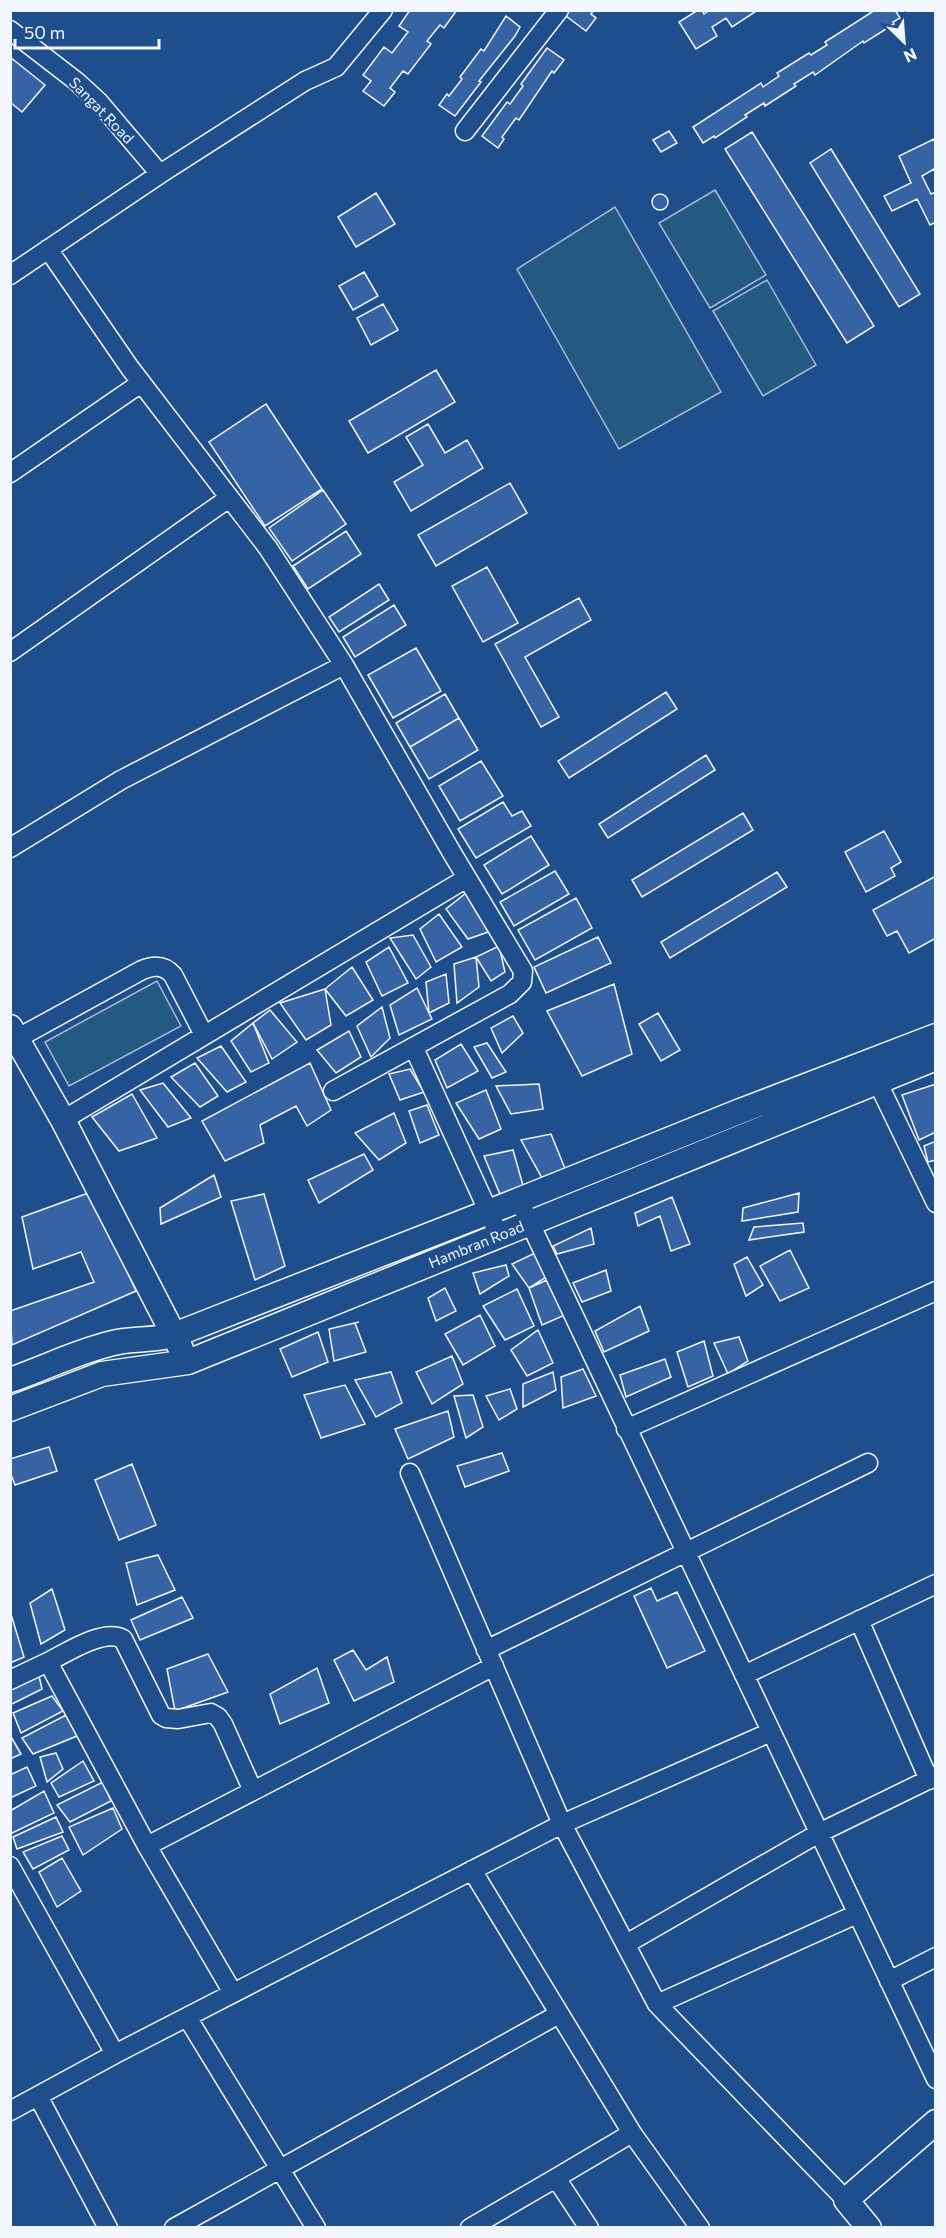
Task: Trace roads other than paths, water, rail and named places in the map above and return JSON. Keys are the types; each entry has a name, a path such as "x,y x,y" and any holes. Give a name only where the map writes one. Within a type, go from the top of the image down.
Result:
{"main road":[{"path":"14,1033 63,1120 188,1362"},
{"name":"Hambran Road","path":"12,1376 102,1346 123,1341 149,1341 174,1335 936,1036"},
{"name":"Hambran Road","path":"10,1408 102,1374 188,1362 936,1058"},
{"path":"869,2228 846,2200 936,2122"}],"street":[{"path":"10,275 159,174 305,81 336,67 383,10"},
{"path":"465,131 559,10"},
{"name":"Sangat Road","path":"12,34 76,81 99,102 159,174"},
{"path":"48,249 141,383 268,548 344,665 523,971 523,979 510,994 333,1091"},
{"path":"10,473 141,383"},
{"path":"10,652 229,498"},
{"path":"10,848 121,780 344,665"},
{"path":"63,1120 468,878"},
{"path":"14,1033 142,970 155,966 167,969 173,975 204,1035"},
{"path":"414,1048 499,1235"},
{"path":"877,1081 936,1203"},
{"path":"519,1200 626,1430 686,1551 936,2079"},
{"path":"626,1430 936,1291"},
{"path":"147,1846 253,1791 686,1551 868,1463"},
{"path":"410,1473 562,1824 657,2004 846,2200"},
{"path":"744,1675 936,1584"},
{"path":"626,1944 819,1833 932,1778 860,1620"},
{"path":"10,1680 98,1638 116,1635 123,1639 161,1715 171,1719 211,1713 218,1717 253,1791"},
{"path":"48,1662 147,1846 233,1993"},
{"path":"10,2111 114,2054 562,1824 771,1732"},
{"path":"10,1866 114,2054"},
{"path":"472,1870 632,2133 700,2228"},
{"path":"657,2004 857,1914"},
{"path":"889,1982 936,1957"},
{"path":"174,2228 559,2014"},
{"path":"187,2017 316,2228"},
{"path":"38,2096 108,2228"},
{"path":"471,2228 632,2133"},
{"path":"556,2178 589,2228"}]}
